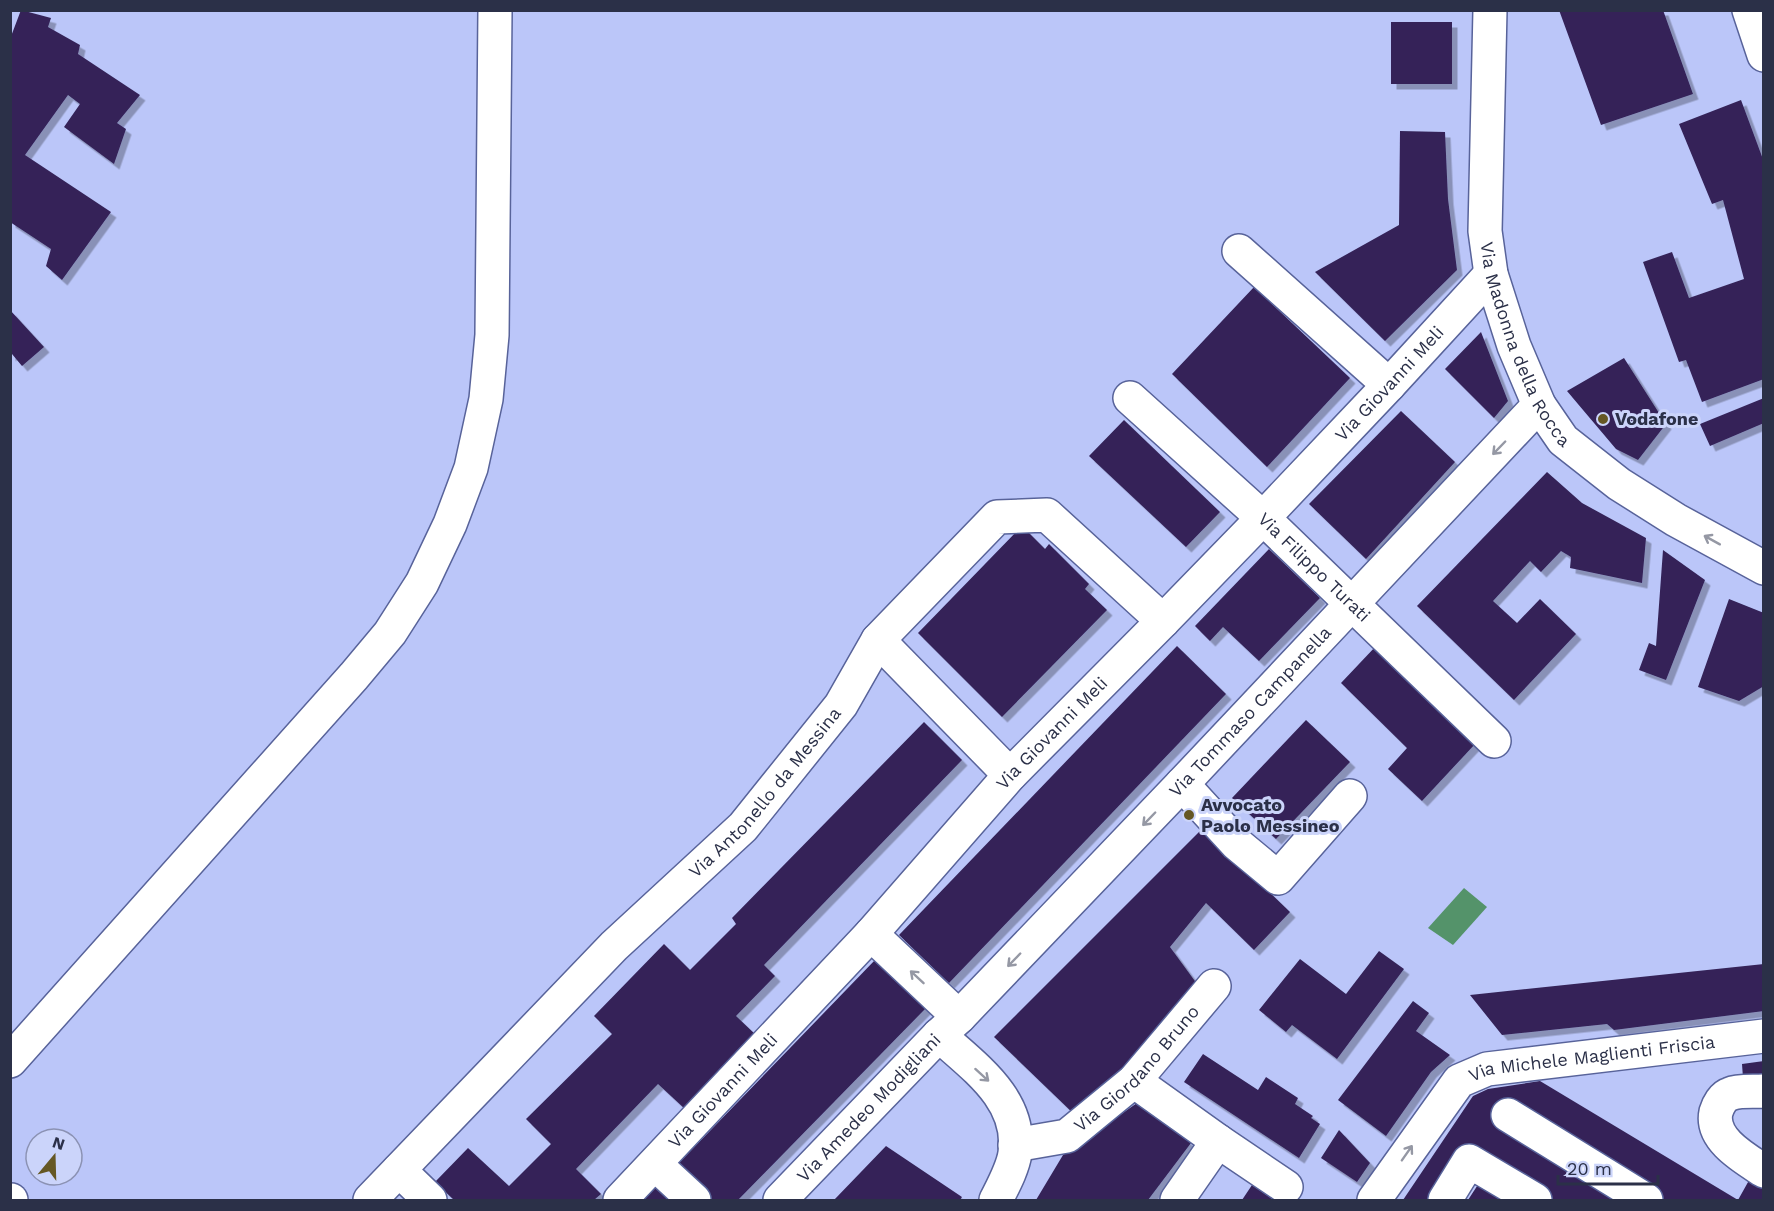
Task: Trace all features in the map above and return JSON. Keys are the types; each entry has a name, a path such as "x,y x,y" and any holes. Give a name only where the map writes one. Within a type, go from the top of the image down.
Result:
{"street":[{"path":"10,1061 346,686 390,633 422,584 450,524 471,468 486,399 492,335 495,10"},
{"name":"Via Madonna della Rocca","path":"1491,10 1485,231 1491,274 1514,346 1539,405 1563,440 1619,484 1676,520 1764,568"},
{"path":"1749,10 1764,55"},
{"path":"1239,251 1389,385"},
{"name":"Via Giovanni Meli","path":"620,1200 871,934 1010,775 1263,518 1491,274"},
{"name":"Via Filippo Turati","path":"1130,398 1263,518 1494,741"},
{"name":"Via Tommaso Campanella","path":"949,1026 1182,784 1539,405"},
{"name":"Via Antonello da Messina","path":"370,1200 614,946 743,827 841,705 878,640 997,517 1047,515 1163,621"},
{"path":"878,640 1010,775"},
{"path":"1182,784 1237,844 1278,878 1350,796"},
{"path":"871,934 949,1026 1004,1099 1012,1117 1015,1155 996,1200"},
{"name":"Via Giordano Bruno","path":"1015,1145 1067,1136 1134,1081 1214,986"},
{"name":"Via Amedeo Modigliani","path":"780,1200 949,1026"},
{"name":"Via Michele Maglienti Friscia","path":"1374,1200 1460,1081 1487,1069 1764,1036"},
{"path":"1134,1081 1286,1186"},
{"path":"1764,1091 1730,1094 1718,1105 1715,1119 1721,1137 1740,1155 1764,1171"},
{"path":"1508,1115 1646,1200"},
{"path":"1177,1200 1218,1141"},
{"path":"1731,1146 1764,1141"},
{"path":"1445,1200 1469,1161 1535,1200"},
{"path":"655,1164 694,1200"},
{"path":"399,1170 430,1200"}],"shaded area":[{"path":"1464,888 1487,907 1453,945 1428,928"}],"building":[{"path":"21,10 51,18 48,27 80,45 78,54 140,95 117,123 126,129 114,164 64,127 80,104 68,95 25,155 111,212 62,280 46,266 51,249 10,222 10,39"},
{"path":"1559,10 1663,10 1693,94 1601,125"},
{"path":"1391,22 1452,22 1452,84 1391,84"},
{"path":"1741,100 1764,162 1764,379 1702,402 1686,360 1679,362 1643,262 1672,252 1689,298 1744,279 1723,200 1712,204 1679,124"},
{"path":"1400,131 1445,132 1448,199 1457,270 1385,341 1315,272 1399,225"},
{"path":"1254,287 1350,378 1267,467 1172,374"},
{"path":"10,310 44,347 22,366 12,354 10,356"},
{"path":"1481,332 1508,401 1494,418 1445,369"},
{"path":"1624,358 1666,424 1638,460 1616,449 1567,391"},
{"path":"1764,398 1764,423 1710,446 1700,424"},
{"path":"1401,411 1455,462 1366,559 1309,504"},
{"path":"1124,420 1220,512 1186,547 1089,456"},
{"path":"1547,472 1582,503 1646,538 1642,583 1570,568 1571,557 1561,551 1541,572 1530,561 1493,601 1517,623 1540,599 1576,634 1514,700 1417,606"},
{"path":"1022,526 1045,549 1049,544 1089,584 1085,589 1107,610 1002,717 918,633"},
{"path":"1269,549 1320,598 1259,661 1223,627 1210,641 1195,626"},
{"path":"1663,550 1705,580 1666,680 1639,670 1649,643 1656,646"},
{"path":"1729,599 1764,613 1764,686 1739,701 1698,687"},
{"path":"1177,646 1226,694 949,983 899,935"},
{"path":"1376,646 1476,743 1422,801 1388,769 1407,748 1341,683"},
{"path":"1306,720 1350,762 1276,839 1232,798"},
{"path":"924,722 962,760 764,965 775,976 736,1016 757,1036 685,1109 658,1084 576,1169 601,1194 594,1200 454,1200 435,1182 468,1148 509,1186 551,1144 526,1119 612,1034 594,1016 664,944 690,970 736,924 732,918"},
{"path":"1203,828 1290,912 1254,950 1206,903 1170,947 1200,988 1076,1116 994,1037"},
{"path":"1379,951 1404,969 1337,1059 1292,1025 1286,1032 1259,1010 1300,959 1346,994"},
{"path":"875,960 926,1008 738,1200 711,1200 675,1167"},
{"path":"1764,964 1764,1011 1614,1030 1607,1024 1502,1035 1470,995"},
{"path":"1413,1001 1429,1013 1416,1031 1450,1055 1431,1072 1386,1136 1338,1100"},
{"path":"1203,1054 1258,1090 1266,1077 1298,1098 1295,1104 1313,1116 1311,1118 1320,1124 1299,1158 1184,1082"},
{"path":"1764,1061 1764,1075 1743,1078 1742,1064"},
{"path":"1540,1081 1738,1200 1554,1200 1461,1148 1428,1200 1403,1200 1473,1096 1488,1089"},
{"path":"1137,1103 1191,1143 1148,1200 1036,1200 1063,1155"},
{"path":"1339,1130 1370,1163 1357,1182 1321,1158"},
{"path":"886,1146 962,1197 960,1200 834,1200"},
{"path":"1752,1175 1764,1182 1764,1200 1738,1200"},
{"path":"1481,1180 1516,1200 1468,1200"},
{"path":"659,1181 679,1200 640,1200"},
{"path":"1252,1185 1274,1200 1242,1200"}],"place":[{"name":"Vodafone","path":"1603,419"},
{"name":"Avvocato Paolo Messineo","path":"1189,815"}]}
